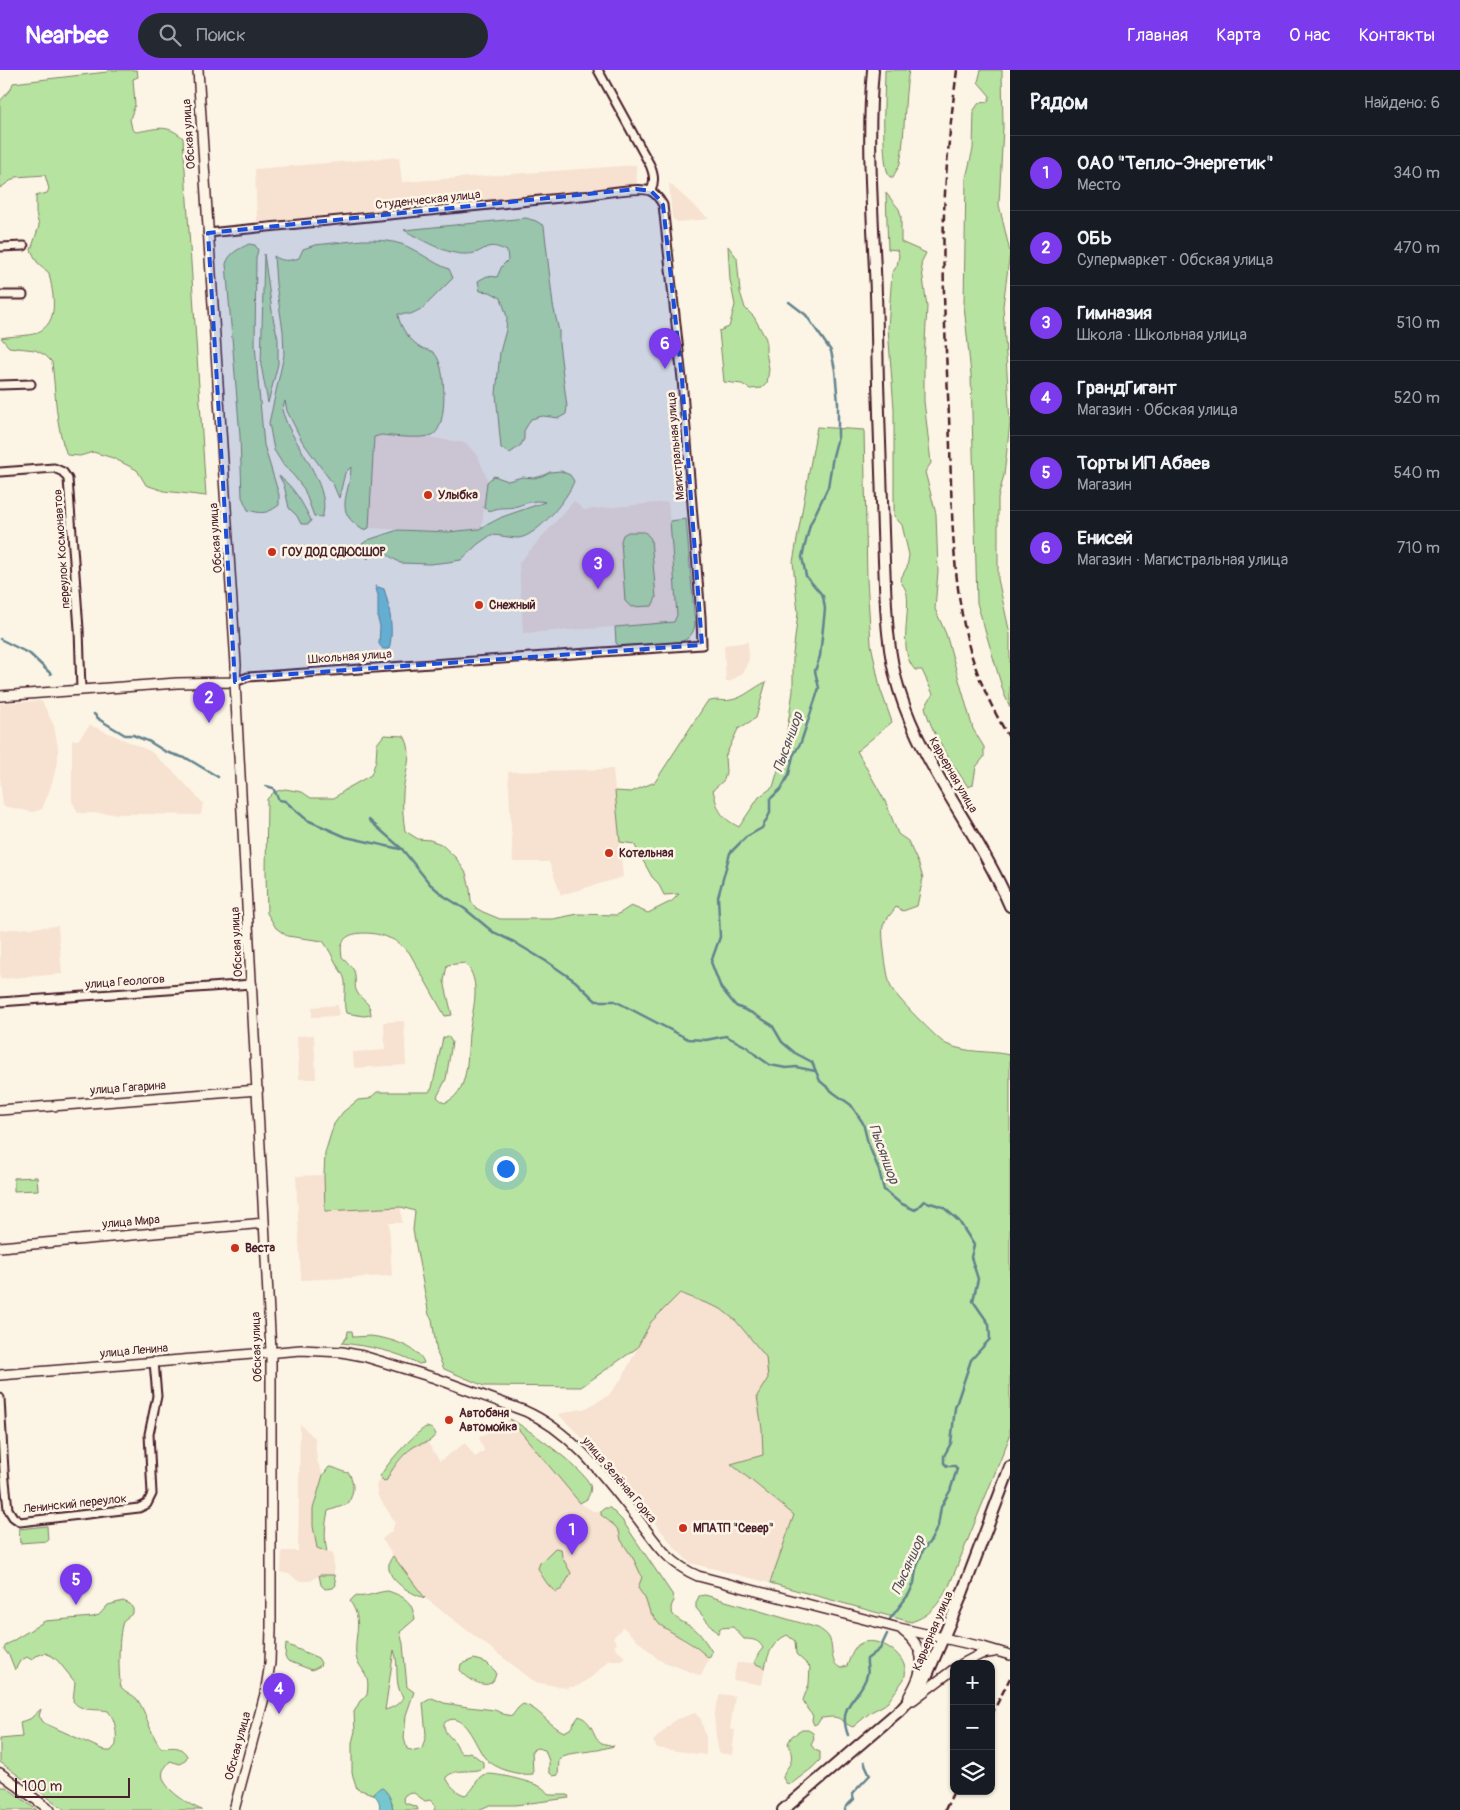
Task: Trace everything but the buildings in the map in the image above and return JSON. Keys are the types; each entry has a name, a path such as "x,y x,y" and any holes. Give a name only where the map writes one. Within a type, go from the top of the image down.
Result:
{"main road":[{"name":"Карьерная улица","path":"873,70 870,138 871,187 876,271 882,495 890,650 899,692 922,749 1000,881 1010,906"},
{"name":"Карьерная улица","path":"783,1810 901,1709 924,1684 944,1640 987,1533 1010,1467"}],"street":[{"name":"Обская улица","path":"198,70 232,592 236,665 235,682 271,1351 270,1663 258,1721 234,1810"},
{"path":"598,70 654,174 651,191"},
{"name":"Студенческая улица","path":"208,233 636,189 651,191"},
{"name":"Магистральная улица","path":"651,191 663,205 683,394 702,645"},
{"path":"0,247 24,246"},
{"path":"0,295 23,295"},
{"path":"0,385 31,384"},
{"name":"переулок Космонавтов","path":"0,472 54,468 63,472 68,479 79,629 81,690"},
{"name":"Школьная улица","path":"0,696 176,682 235,682 248,677 702,645"},
{"name":"улица Геологов","path":"0,1002 252,984"},
{"name":"улица Гагарина","path":"0,1110 258,1090"},
{"name":"улица Мира","path":"0,1247 264,1223"},
{"name":"улица Зелёная Горка","path":"271,1351 322,1350 362,1356 435,1378 525,1411 556,1427 611,1486 662,1552 673,1562 698,1576 944,1640 1006,1653"},
{"name":"улица Ленина","path":"0,1375 271,1351"},
{"name":"Ленинский переулок","path":"0,1398 8,1510 13,1517 20,1522 139,1508 147,1504 152,1494 150,1434 157,1396 154,1362"},
{"path":"899,1628 917,1643 920,1649 921,1663 917,1682 901,1709"},
{"path":"970,1660 981,1654 1006,1653"},
{"path":"901,1709 950,1672"},
{"path":"0,1773 50,1810"}],"highlighted area":[{"path":"636,189 651,191 663,205 682,379 702,645 248,677 235,682 208,233"}],"shaded area":[{"path":"399,157 402,182 636,165 637,186 257,222 255,169"},
{"path":"669,183 709,219 677,222 672,218"},
{"name":"Улыбка","path":"381,435 426,437 466,443 478,457 487,478 482,526 479,529 448,532 369,528 374,437"},
{"path":"574,501 584,510 668,502 677,615 674,623 523,633 519,563"},
{"path":"748,642 749,659 743,673 726,682 724,645"},
{"path":"42,701 54,726 58,748 58,761 50,789 42,809 33,812 3,806 0,778 0,703"},
{"path":"90,725 150,751 177,775 203,803 201,815 78,813 72,801 72,740 78,740"},
{"path":"613,769 623,877 561,895 549,862 513,862 508,772"},
{"path":"58,926 62,974 0,979 0,930"},
{"path":"338,1005 339,1016 312,1017 312,1007"},
{"path":"404,1021 406,1065 354,1068 353,1052 385,1050 384,1022"},
{"path":"314,1035 316,1079 299,1079 297,1036"},
{"path":"324,1175 326,1211 401,1207 402,1223 389,1223 392,1276 301,1280 296,1176"},
{"path":"680,1293 721,1309 736,1321 766,1357 768,1378 757,1396 762,1429 763,1455 731,1464 794,1515 770,1583 690,1563 676,1549 602,1458 558,1414 586,1408 609,1395 622,1378 651,1322"},
{"path":"510,1419 580,1503 593,1511 601,1511 604,1519 619,1531 621,1540 642,1577 638,1588 645,1598 650,1612 686,1643 696,1647 709,1658 701,1676 659,1660 623,1627 613,1638 617,1643 614,1647 625,1657 621,1661 609,1660 593,1676 578,1686 566,1688 535,1682 425,1598 393,1556 382,1539 392,1531 395,1522 378,1496 376,1486 380,1477 384,1481 412,1447 423,1443 428,1443 440,1461 465,1443 475,1457 484,1451 479,1437"},
{"path":"300,1424 315,1438 317,1461 323,1475 313,1509 327,1552 333,1553 334,1575 319,1575 311,1581 298,1581 291,1575 281,1572 282,1551 298,1551"},
{"path":"737,1663 754,1663 765,1668 762,1685 733,1680"},
{"path":"720,1694 735,1696 730,1729 735,1730 732,1755 719,1753 714,1715"},
{"path":"695,1713 701,1719 706,1738 706,1755 657,1748 653,1741 675,1720"}],"green space":[{"path":"109,70 137,70 138,77 133,79 135,105 130,119 132,129 136,132 161,128 171,130 183,138 206,496 164,491 146,485 137,470 113,458 93,452 80,456 67,455 58,421 52,362 45,355 35,350 9,347 1,338 33,334 44,328 52,315 53,299 49,273 37,262 31,250 39,226 36,213 36,196 47,193 49,189 45,175 16,177 0,188 0,101 11,89 13,83 107,72"},
{"path":"885,70 909,70 902,151 899,165 893,177 890,177 885,159"},
{"path":"981,70 1002,70 1003,127 999,205 1010,252 1003,306 1010,423 1004,475 998,498 998,579 1010,634 1010,707 1004,694 977,603 971,375 964,305 966,178 973,149 974,110 979,103 988,102 990,96 978,82"},
{"path":"886,193 899,209 901,216 901,242 926,253 921,263 927,307 924,401 931,463 925,472 936,514 938,571 935,609 946,634 973,729 984,747 984,757 976,767 973,785 968,787 943,749 932,728 925,707 933,694 922,670 915,670 907,653 908,603 905,588 900,580 907,567 909,555 902,525 894,516 894,409 888,328 892,273 897,266 899,255 897,250 888,249"},
{"path":"526,218 544,226 553,305 559,331 567,407 566,414 559,418 543,416 531,419 524,431 524,439 521,445 510,453 501,448 496,394 500,352 506,330 507,317 501,298 490,292 480,291 478,281 487,276 497,277 502,266 508,260 507,251 493,246 478,252 459,254 434,246 404,230"},
{"path":"362,240 386,241 407,247 449,269 453,278 423,308 411,314 398,314 403,329 410,338 422,348 434,353 439,360 444,395 442,419 439,428 430,436 381,435 374,437 369,528 363,530 348,516 345,509 351,467 345,473 339,498 333,484 302,441 287,411 285,401 282,410 286,421 313,471 323,496 324,507 322,517 314,516 304,489 284,466 274,450 269,423 284,355 274,256 283,260 292,260 299,258 303,249 315,245"},
{"path":"249,244 255,245 258,250 256,258 255,344 264,445 279,495 279,505 264,512 248,510 242,497 240,436 226,264 232,254"},
{"path":"728,246 737,258 740,292 745,308 754,317 766,339 769,369 767,383 762,388 750,389 742,384 724,382 719,331 729,327 735,305 730,280"},
{"path":"264,254 273,318 278,339 278,364 268,403 261,365"},
{"path":"817,427 864,430 867,579 871,644 880,688 892,722 857,751 886,803 898,834 908,841 923,878 917,906 903,911 896,907 883,926 889,982 894,992 908,1008 946,1044 970,1051 1010,1055 1010,1436 949,1586 934,1608 924,1616 911,1622 770,1583 794,1515 731,1464 763,1455 762,1429 757,1396 768,1378 766,1357 736,1321 721,1309 680,1293 651,1322 637,1348 581,1387 484,1386 444,1369 437,1353 432,1319 429,1315 413,1230 415,1211 401,1207 325,1211 325,1153 334,1124 343,1112 358,1100 369,1099 377,1092 429,1092 432,1088 443,1038 448,1036 452,1042 446,1079 437,1097 444,1103 459,1092 466,1073 469,1034 475,997 474,979 465,963 447,965 444,981 452,1015 445,1016 409,952 402,946 392,939 379,935 361,933 350,935 342,944 342,957 354,970 356,990 369,1006 371,1015 364,1016 346,1013 344,977 323,941 287,936 276,928 267,913 267,799 274,792 285,789 302,792 311,798 334,798 371,775 376,761 377,744 384,735 404,736 409,749 403,798 405,831 418,839 430,840 441,844 456,858 466,873 471,901 476,908 500,919 553,919 578,914 617,915 631,906 648,913 672,901 679,894 664,895 634,844 620,842 615,791 631,792 655,782 707,702 736,699 766,682 756,718 738,729 725,757 726,772 724,780 713,790 721,813 739,827 759,797 773,787 784,750 793,691 793,654 798,613 793,562"},
{"path":"561,471 570,475 574,481 571,488 559,506 543,524 526,536 518,538 491,535 461,560 430,564 400,563 376,547 369,550 368,559 360,551 362,544 368,540 398,530 448,532 479,529 502,517 545,502 533,501 514,507 490,511 484,508 487,482 494,476 508,481 522,477 534,478 550,472"},
{"path":"279,476 289,485 301,502 311,520 309,524 301,524 297,516 289,508 284,485"},
{"path":"686,519 695,625 693,631 688,638 680,642 620,646 616,643 615,627 674,622 677,615 670,521"},
{"path":"628,532 645,532 651,539 656,598 652,606 631,607 625,601 621,541 623,535"},
{"path":"37,1177 38,1190 14,1191 14,1178"},
{"path":"348,1331 352,1331 353,1337 374,1336 404,1345 417,1353 424,1363 419,1364 382,1350 342,1343 347,1337"},
{"path":"510,1419 541,1439 577,1469 590,1485 587,1499 580,1503"},
{"path":"426,1427 432,1429 436,1434 433,1438 409,1450 401,1458 387,1480 384,1481 380,1477 394,1457"},
{"path":"329,1467 349,1473 353,1488 348,1504 328,1511 325,1532 327,1552 317,1548 313,1526 313,1509 323,1475"},
{"path":"605,1508 610,1508 622,1520 672,1594 674,1601 671,1607 674,1616 700,1634 712,1652 709,1658 696,1647 660,1625 650,1612 645,1598 638,1588 642,1577 621,1540 619,1531 601,1515 601,1511"},
{"path":"47,1526 48,1541 20,1543 19,1529"},
{"path":"555,1548 561,1549 562,1557 571,1573 562,1589 556,1592 543,1578 538,1568 540,1563"},
{"path":"393,1556 425,1598 404,1588 392,1577 389,1563"},
{"path":"319,1575 334,1575 336,1585 333,1588 325,1589 321,1585"},
{"path":"383,1592 394,1593 407,1600 412,1608 415,1619 400,1632 407,1687 414,1692 406,1715 404,1738 407,1749 415,1751 422,1749 426,1735 423,1703 432,1698 444,1703 495,1710 512,1716 523,1704 534,1709 564,1732 570,1729 579,1716 588,1722 599,1741 614,1746 563,1756 559,1760 558,1775 553,1776 549,1772 549,1761 545,1750 537,1748 532,1750 533,1774 514,1773 489,1762 463,1724 451,1719 444,1723 444,1727 446,1733 454,1741 460,1752 463,1754 470,1752 483,1762 483,1768 474,1771 459,1771 446,1777 456,1791 465,1795 469,1793 480,1777 494,1774 536,1785 544,1789 549,1795 568,1795 569,1798 515,1805 490,1805 478,1810 434,1810 436,1806 430,1800 425,1801 414,1793 406,1794 403,1798 405,1803 417,1807 418,1810 393,1810 392,1803 377,1790 373,1794 357,1789 352,1773 352,1743 355,1731 354,1712 360,1701 367,1695 368,1683 367,1677 356,1657 358,1622 357,1615 350,1601 355,1596","holes":["394,1650 398,1686 403,1697 396,1705 385,1710"]},
{"path":"705,1595 818,1628 828,1636 834,1662 841,1668 847,1666 858,1645 866,1642 883,1644 898,1655 903,1663 904,1679 888,1702 871,1712 853,1727 834,1717 821,1718 814,1725 813,1716 803,1700 809,1684 810,1667 796,1654 795,1641 787,1635 778,1641 769,1653 765,1668 754,1663 763,1648 760,1643 755,1640 744,1639 733,1627 720,1628 718,1634 696,1608 699,1596"},
{"path":"123,1601 130,1604 133,1613 124,1620 122,1625 119,1663 121,1687 137,1699 161,1748 179,1748 187,1756 180,1764 170,1761 163,1771 163,1777 165,1783 176,1795 202,1810 65,1810 0,1762 0,1739 22,1737 20,1722 30,1719 41,1709 39,1716 44,1723 106,1751 111,1751 116,1745 115,1727 111,1715 108,1711 85,1709 73,1701 75,1682 58,1661 45,1653 36,1656 32,1660 27,1657 20,1661 15,1670 10,1657 4,1649 6,1645 45,1621 93,1617 99,1615 108,1605"},
{"path":"286,1644 318,1658 321,1663 320,1666 312,1670 288,1661 285,1657"},
{"path":"474,1659 487,1663 496,1672 491,1683 481,1684 475,1682 460,1670 461,1664"},
{"path":"802,1730 808,1730 813,1733 814,1739 811,1745 820,1752 820,1760 791,1784 786,1783 783,1776 790,1764 791,1758 788,1743 792,1736"},
{"path":"0,1787 6,1787 37,1810 0,1810"}],"water":[{"path":"375,586 384,589 388,604 391,619 389,649 383,649 379,644 378,595"},
{"path":"381,1787 390,1797 393,1810 379,1810 379,1801 373,1794"}],"waterway":[{"name":"Пысяншор","path":"789,302 806,315 831,351 838,403 838,437 828,487 810,525 802,557 806,576 823,596 825,609 820,656 815,671 819,688 801,742 793,756 789,774 781,789 770,799 770,813 762,828 746,837 730,853 718,897 720,937 711,962 721,988 736,1006 772,1025 782,1042 795,1053 812,1062 820,1081 851,1105 863,1123 884,1190 900,1203 915,1210 924,1201 943,1207 959,1221 974,1245 971,1257 978,1279 973,1301 989,1324 990,1339 971,1360 955,1408 951,1443 944,1456 944,1463 947,1466 955,1466 957,1469 950,1491 941,1507 938,1526 923,1550 909,1594 890,1619"},
{"path":"0,639 30,654 51,674"},
{"path":"94,714 100,720 125,735 133,735 150,742 166,752 188,759 218,777"},
{"path":"266,786 273,788 279,800 285,801 307,820 346,837 400,849"},
{"path":"369,820 402,849 430,884 444,896 465,909 493,932 549,963 575,981 596,1001 615,1001 688,1039 706,1040 726,1036 747,1047 770,1065 815,1071"},
{"name":"Пысяншор","path":"848,1735 845,1724 847,1708 864,1683 868,1673 867,1659 880,1649 887,1634"},
{"name":"Пысяншор","path":"845,1810 854,1799 852,1794 870,1775 864,1762"}],"railway":[{"path":"957,70 947,159 944,213 945,315 955,559 962,615 968,643 986,692 1010,739"},
{"path":"995,1708 1010,1678"},
{"path":"945,1810 952,1795"}],"place":[{"name":"Енисей","path":"665,369"},
{"name":"Улыбка","path":"428,495"},
{"name":"ГОУ ДОД СДЮСШОР","path":"272,552"},
{"name":"Гимназия","path":"598,589"},
{"name":"Снежный","path":"479,605"},
{"name":"ОБЬ","path":"209,723"},
{"name":"Котельная","path":"609,853"},
{"name":"Веста","path":"235,1248"},
{"name":"Автобаня Автомойка","path":"449,1420"},
{"name":"МПАТП \"Север\"","path":"683,1528"},
{"name":"ОАО \"Тепло-Энергетик\"","path":"572,1555"},
{"name":"Торты ИП Абаев","path":"76,1605"},
{"name":"ГрандГигант","path":"279,1714"}]}
